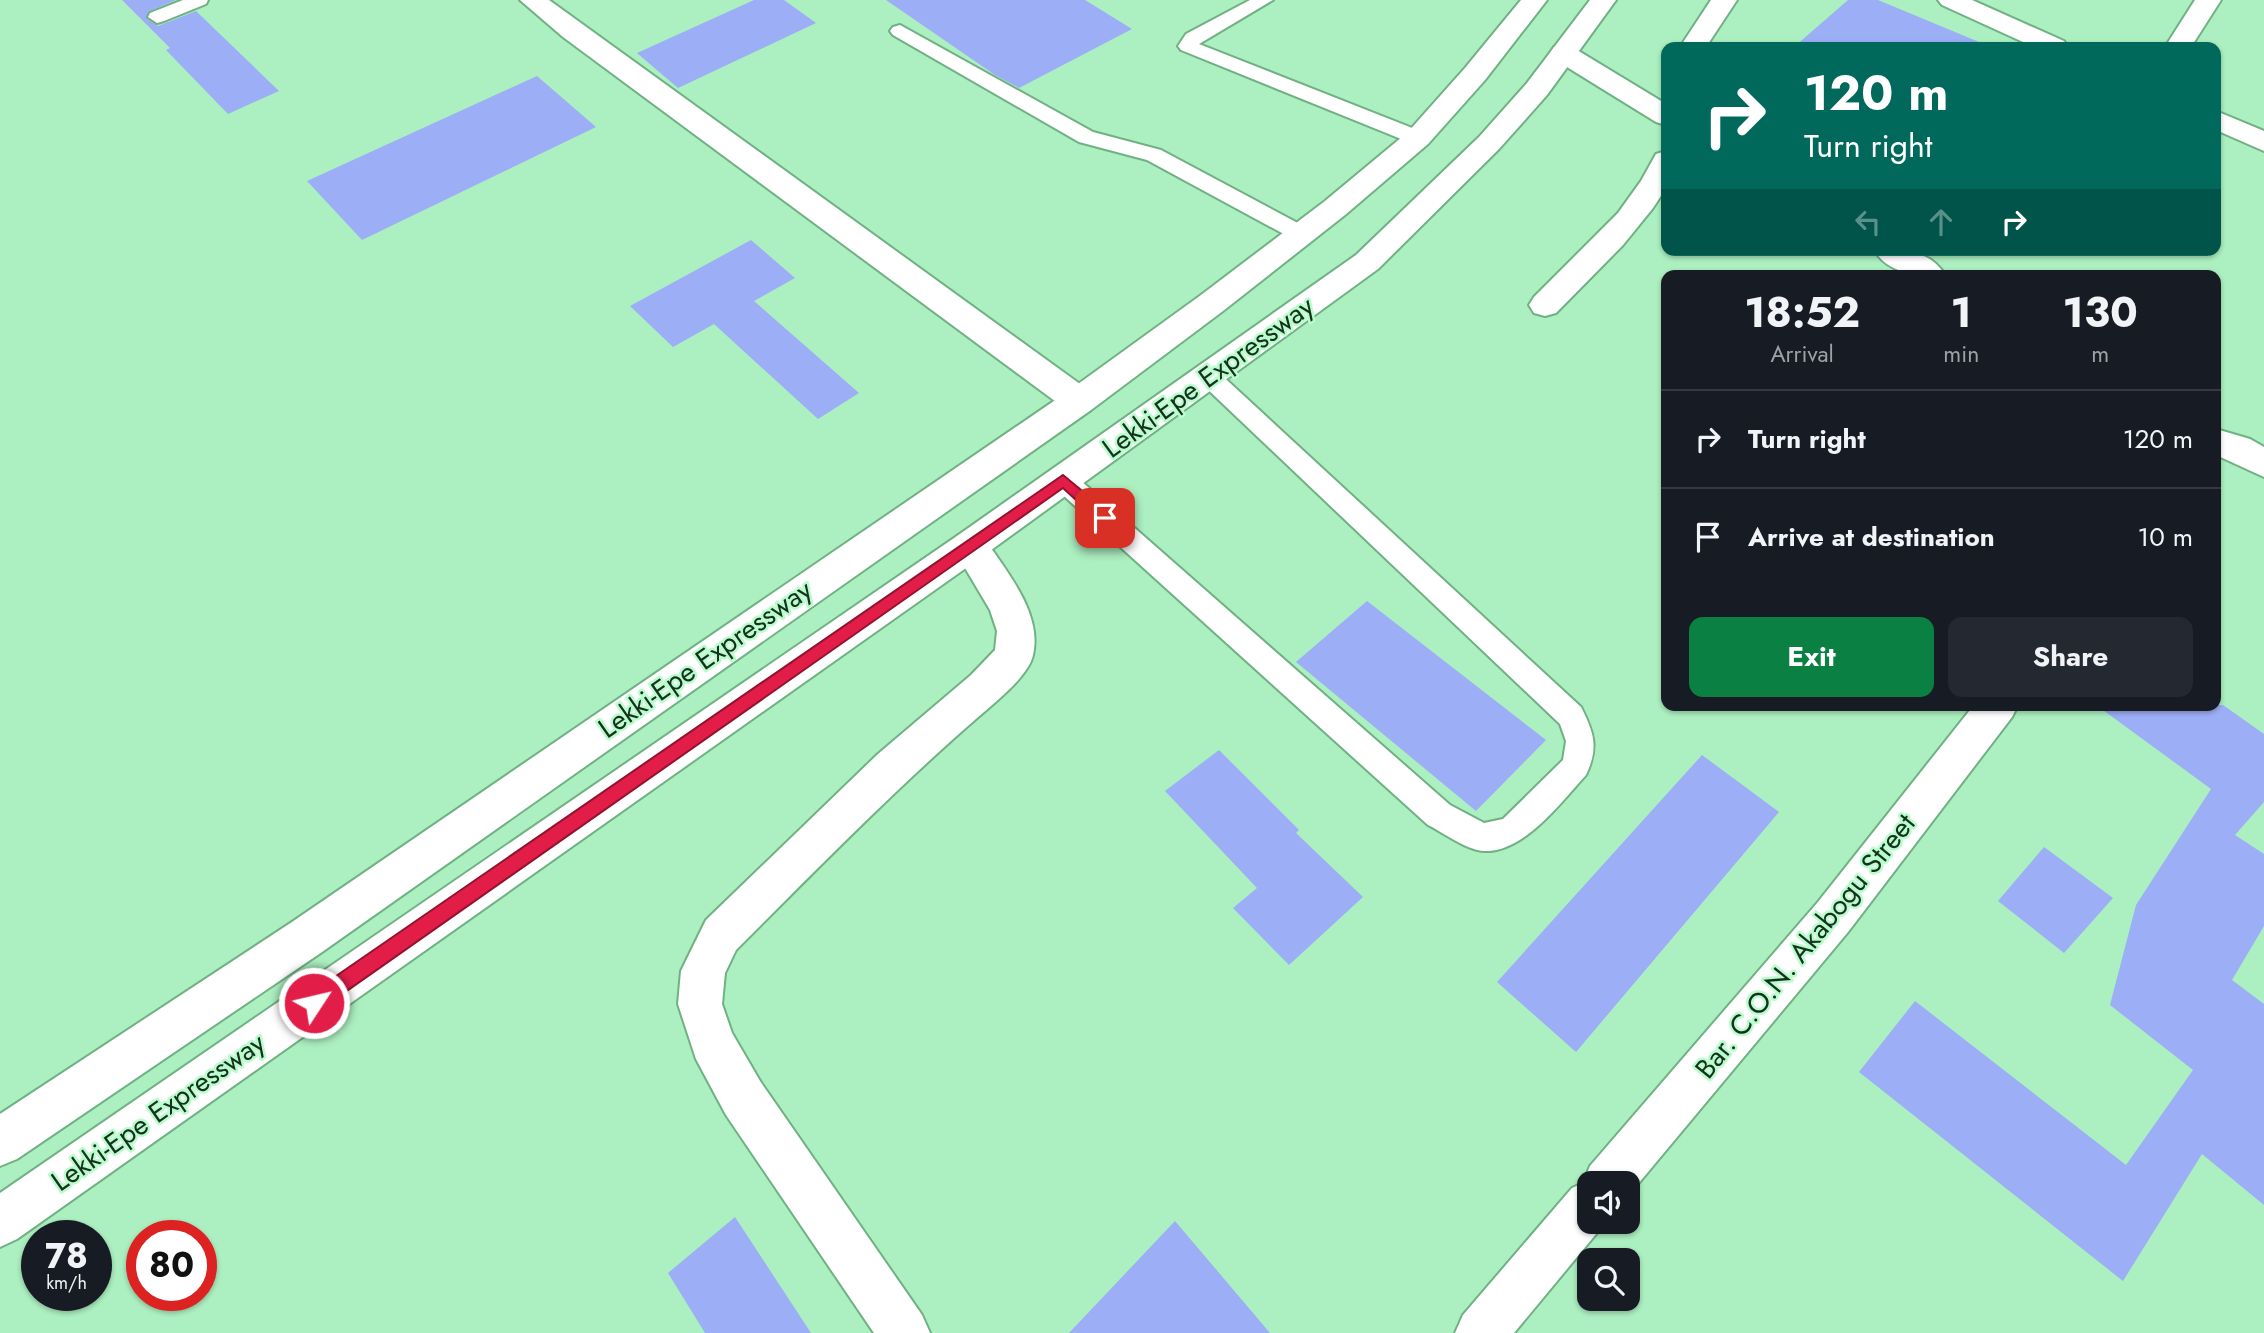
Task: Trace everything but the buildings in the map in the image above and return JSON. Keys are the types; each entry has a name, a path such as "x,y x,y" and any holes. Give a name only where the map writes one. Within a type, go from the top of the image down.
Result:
{"main road":[{"path":"533,0 594,48 1079,401"},
{"name":"Lekki-Epe Expressway","path":"0,1142 307,937 1079,401 1301,234 1418,138 1475,74 1534,0"},
{"name":"Lekki-Epe Expressway","path":"0,1222 1063,481 1367,262 1489,143 1537,89 1603,0"},
{"path":"1696,42 1724,0"},
{"path":"1951,0 2044,42"},
{"path":"2181,42 2208,0"},
{"path":"1563,53 1661,113"},
{"path":"2221,122 2264,142"},
{"path":"1545,305 1634,213 1661,172"},
{"path":"1899,256 1922,270"},
{"path":"2221,443 2238,448 2264,464"},
{"path":"904,1333 743,1098 712,1043 699,1004 703,971 721,935 892,767 985,687 1014,656 1016,631 1007,606 970,546"},
{"name":"Bar. C.O.N. Akabogu Street","path":"1618,1171 1833,917 1993,711"},
{"path":"1480,1333 1577,1219"}],"lane":[{"path":"157,17 199,0"},
{"path":"1264,0 1193,37 1188,46 1418,138"},
{"path":"900,31 1086,137 1154,155 1301,234"},
{"path":"1063,481 1439,816 1482,837 1514,829 1576,765 1581,741 1570,716 1209,377"}],"route":[{"path":"314,1003 1063,481 1105,518"}]}
